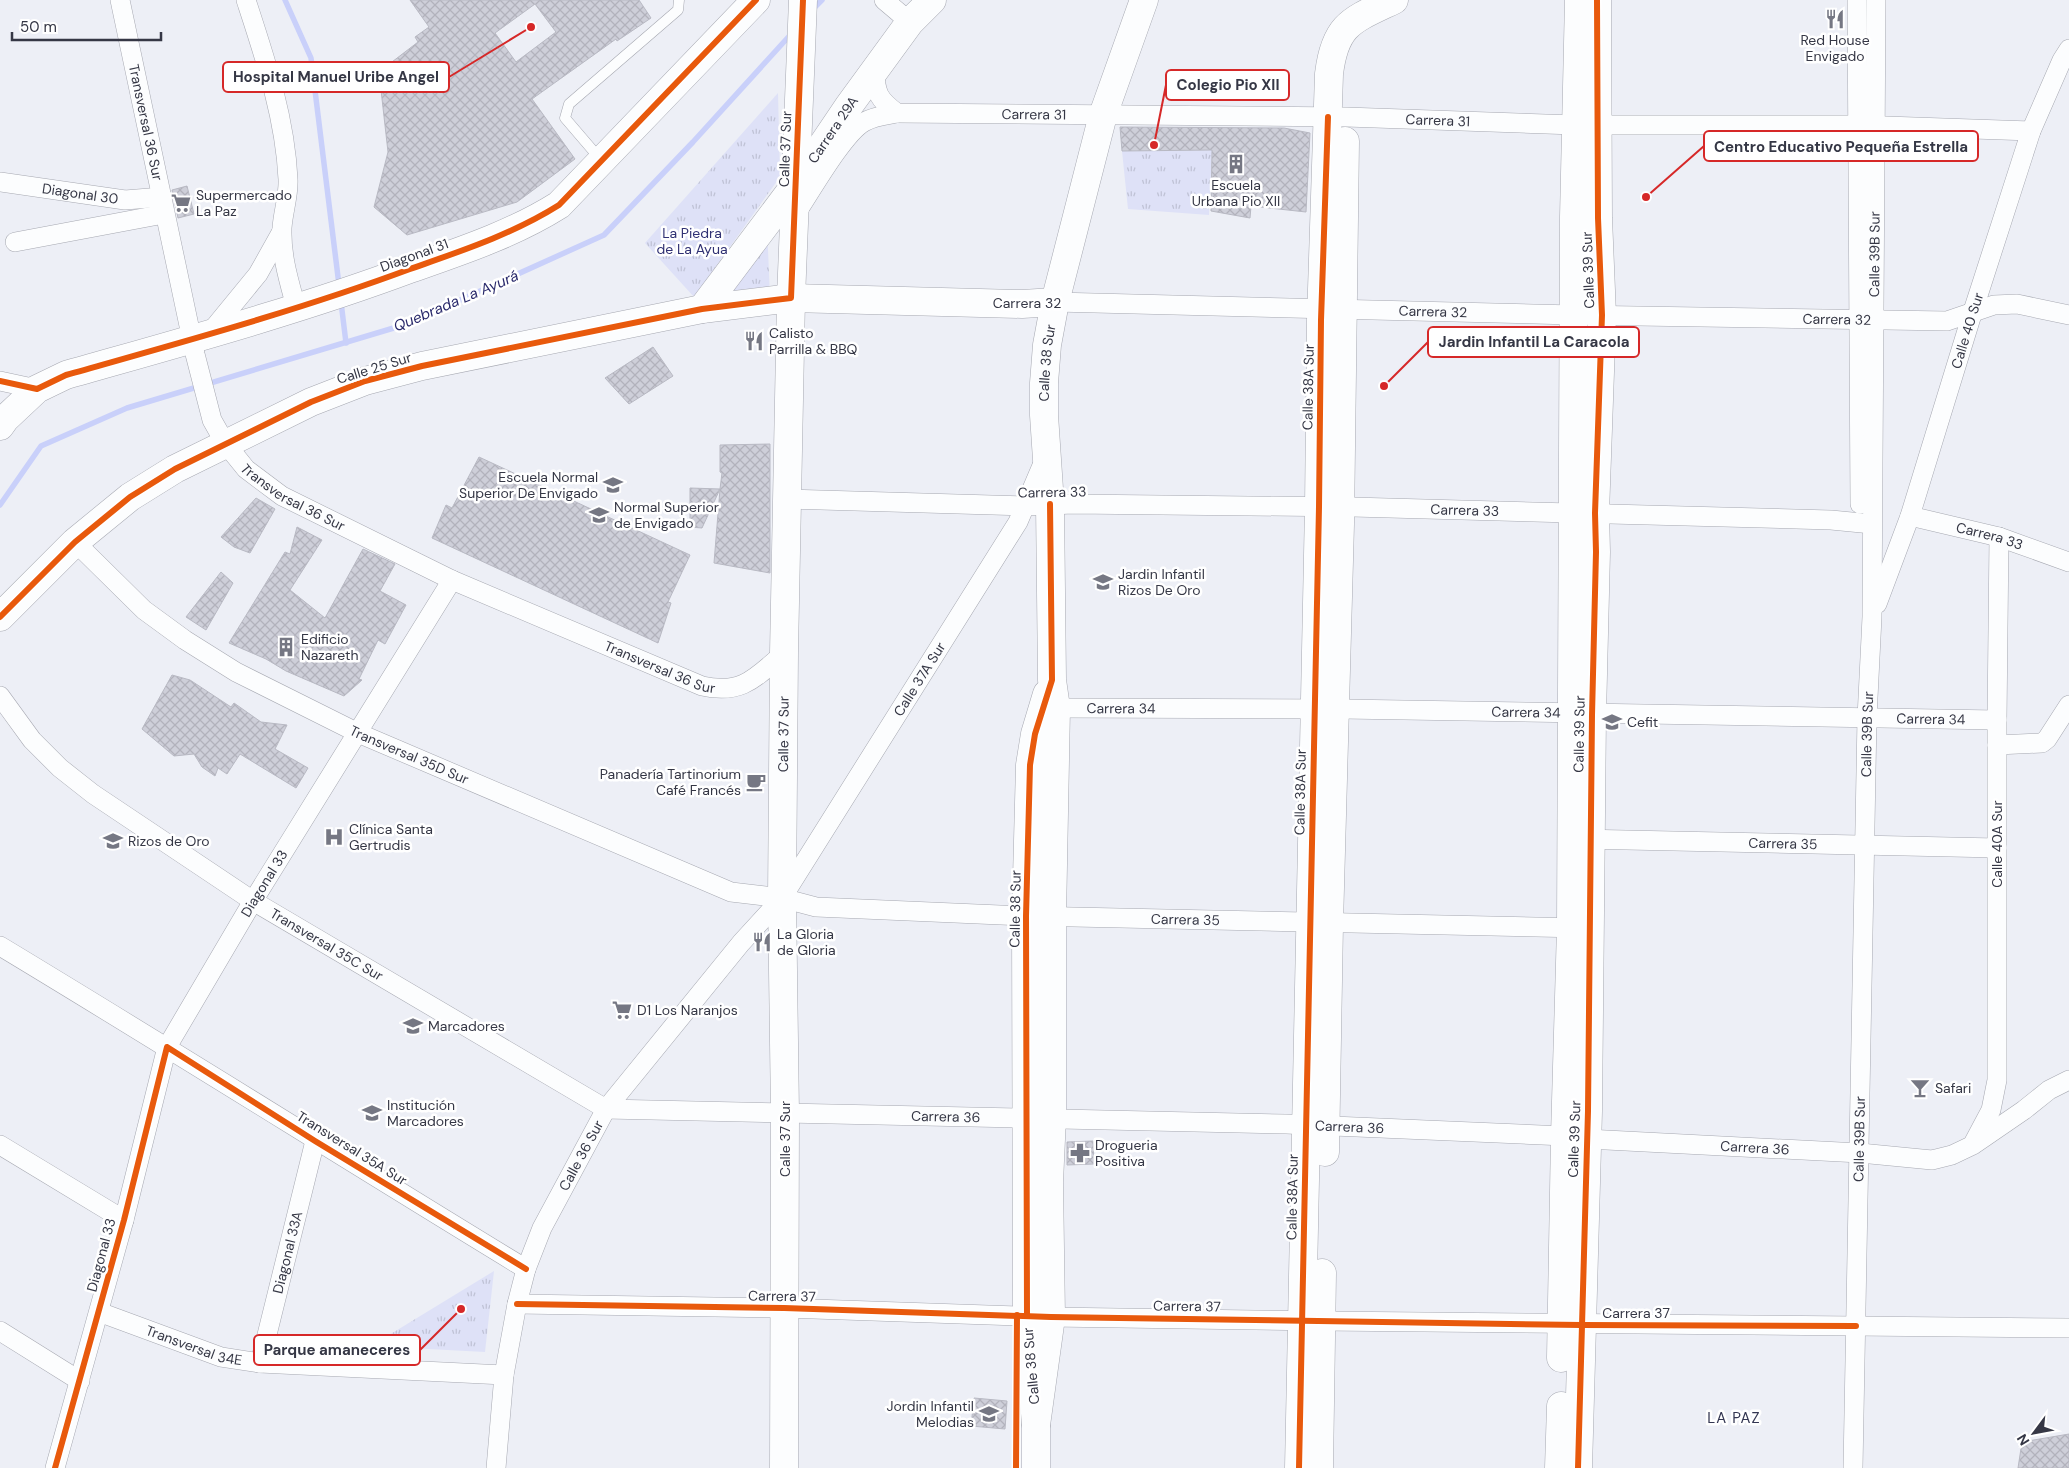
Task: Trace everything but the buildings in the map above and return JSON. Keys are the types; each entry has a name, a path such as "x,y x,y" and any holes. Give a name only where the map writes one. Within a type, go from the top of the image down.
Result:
{"main road":[{"name":"Carrera 29A","path":"702,309 796,184 875,70 896,11 932,0"},
{"name":"Calle 38 Sur","path":"1039,917 1056,708 1052,680 1038,505 1046,455 1044,383 1047,345 1055,302 1104,115 1144,0"},
{"name":"Calle 38A Sur","path":"1319,1468 1313,1321 1319,923 1330,507 1332,308 1337,117 1332,54 1345,27 1358,17 1394,0"},
{"name":"Calle 39 Sur","path":"1579,0 1602,315 1584,513"},
{"name":"Calle 39 Sur","path":"1559,1468 1571,1324 1580,928 1581,714 1596,552 1584,513 1574,315 1597,0"},
{"name":"Diagonal 31","path":"0,426 37,389 66,376 329,297 479,244 534,221 559,205 754,1"},
{"name":"Calle 37 Sur","path":"784,1468 785,1114 782,898 786,499 791,298 803,5"},
{"name":"Carrera 32","path":"791,298 1022,304 1055,302"},
{"name":"Calle 25 Sur","path":"0,617 75,542 130,497 175,469 218,432 312,402 375,379 422,366 702,309 791,298"},
{"name":"Calle 38 Sur","path":"1036,1468 1039,1316 1039,917 1030,765 1035,734 1052,680"},
{"name":"Calle 38A Sur","path":"1299,1468 1313,1321"},
{"name":"Calle 39 Sur","path":"1571,1324 1578,1468"}],"street":[{"name":"Transversal 36 Sur","path":"120,0 163,206 200,337 200,376 218,432 246,469 282,496 452,580 702,686 731,689 745,684 784,653"},
{"path":"246,0 263,52 283,128 288,180 282,228 283,257 299,306"},
{"name":"Calle 39B Sur","path":"1853,1468 1867,718 1872,617 1866,523 1866,125 1857,0"},
{"name":"Calle 39B Sur","path":"1866,125 1876,0"},
{"name":"Calle 40 Sur","path":"1872,617 1910,516 2031,131 2062,60 2069,49"},
{"path":"875,70 875,83 878,94 884,103 897,113"},
{"name":"Carrera 31","path":"794,216 849,134 865,121 876,116 897,113 1337,117 1587,125 1866,125 2031,131"},
{"name":"Diagonal 30","path":"0,182 163,206"},
{"path":"125,200 132,209 130,220"},
{"path":"15,242 130,220 163,206"},
{"path":"200,337 258,274 276,243 282,228"},
{"name":"Carrera 32","path":"1055,302 1574,315 1947,321 1959,319 1973,311 1994,305 2017,304 2069,315"},
{"path":"0,381 37,389"},
{"name":"Carrera 33","path":"786,499 1038,505 1330,507 1831,520 1866,523"},
{"name":"Calle 37A Sur","path":"782,898 1018,522 1038,505"},
{"name":"Carrera 33","path":"1910,516 1999,537 2069,562"},
{"name":"Calle 40A Sur","path":"1972,1145 1991,1110 1998,1080 1996,848 1999,537"},
{"name":"Transversal 35D Sur","path":"75,542 144,610 185,640 236,672 358,733 731,892 782,898"},
{"name":"Diagonal 33","path":"61,1465 80,1381 124,1220 167,1047 253,901 452,580"},
{"name":"Transversal 35C Sur","path":"0,696 32,740 60,768 93,794 253,901 606,1109"},
{"path":"1997,745 2038,745 2042,743 2047,739 2069,705"},
{"name":"Carrera 34","path":"1056,708 1325,709 1997,720"},
{"name":"Carrera 35","path":"1581,839 1996,848"},
{"name":"Carrera 35","path":"782,898 816,907 1039,917 1580,928"},
{"name":"Calle 36 Sur","path":"496,1468 504,1375 517,1304 526,1268 542,1228 606,1109 741,943 782,898"},
{"name":"Transversal 35A Sur","path":"0,946 167,1047 315,1141 526,1268"},
{"name":"Carrera 36","path":"606,1109 785,1114 1039,1117 1316,1126 1860,1153 1932,1160 1952,1155 1972,1145 2049,1090 2069,1080"},
{"name":"Diagonal 33A","path":"260,1363 315,1141"},
{"path":"0,1145 124,1220"},
{"name":"Carrera 37","path":"517,1304 784,1308 1039,1316 1313,1321 2069,1328"},
{"name":"Transversal 34E","path":"99,1312 221,1357 260,1363 504,1375"},
{"path":"0,1331 80,1381"}],"lane":[{"path":"602,160 565,118 569,104 678,10 679,0"}],"green space":[{"name":"La Piedra de La Ayua","path":"778,93 780,177 694,297 645,243"},
{"path":"1212,150 1209,215 1128,209 1122,151"},
{"path":"767,226 770,297 714,297"},
{"path":"494,1271 485,1352 371,1346"}],"waterway":[{"path":"285,0 311,58 339,285"},
{"name":"Quebrada La Ayurá","path":"811,11 822,0"},
{"name":"Quebrada La Ayurá","path":"0,505 41,446 127,408 407,324 604,235 693,142 792,33"},
{"path":"341,302 346,343"}],"cycle path":[{"path":"0,381 37,389 66,375 325,299 467,248 523,225 559,205 756,0"},
{"path":"0,617 75,542 130,497 175,469 311,402 365,381 422,366 702,309 791,298 803,0"},
{"path":"1578,1468 1588,1111 1595,513 1602,315 1598,218 1597,0"},
{"path":"1299,1468 1319,507 1321,320 1328,117"},
{"path":"1027,1316 1026,916 1030,765 1035,734 1052,680 1050,504"},
{"path":"55,1468 124,1220 167,1047 315,1141 526,1269"},
{"path":"517,1304 784,1308 1051,1317 1581,1325 1856,1326"},
{"path":"1016,1468 1017,1315"}],"place":[{"name":"Red House Envigado","path":"1835,19"},
{"name":"Hospital Manuel Uribe Angel","path":"531,27"},
{"name":"Colegio Pio XII","path":"1154,145"},
{"name":"Escuela Urbana Pio XII","path":"1236,164"},
{"name":"Centro Educativo Pequeña Estrella","path":"1646,197"},
{"name":"Supermercado La Paz","path":"181,203"},
{"name":"Calisto Parrilla & BBQ","path":"754,341"},
{"name":"Jardin Infantil La Caracola","path":"1384,386"},
{"name":"Escuela Normal Superior De Envigado","path":"613,485"},
{"name":"Normal Superior de Envigado","path":"599,515"},
{"name":"Jardin Infantil Rizos De Oro","path":"1103,582"},
{"name":"Edificio Nazareth","path":"286,647"},
{"name":"Cefit","path":"1612,722"},
{"name":"Panadería Tartinorium Café Francés","path":"756,782"},
{"name":"Clínica Santa Gertrudis","path":"334,837"},
{"name":"Rizos de Oro","path":"113,841"},
{"name":"La Gloria de Gloria","path":"762,942"},
{"name":"D1 Los Naranjos","path":"622,1010"},
{"name":"Marcadores","path":"413,1026"},
{"name":"Safari","path":"1920,1088"},
{"name":"Institución Marcadores","path":"372,1113"},
{"name":"Drogueria Positiva","path":"1080,1153"},
{"name":"Parque amaneceres","path":"461,1309"},
{"name":"Jordin Infantil Melodias","path":"989,1414"}],"district":[{"name":"LA PAZ","path":"1734,1418"}]}
